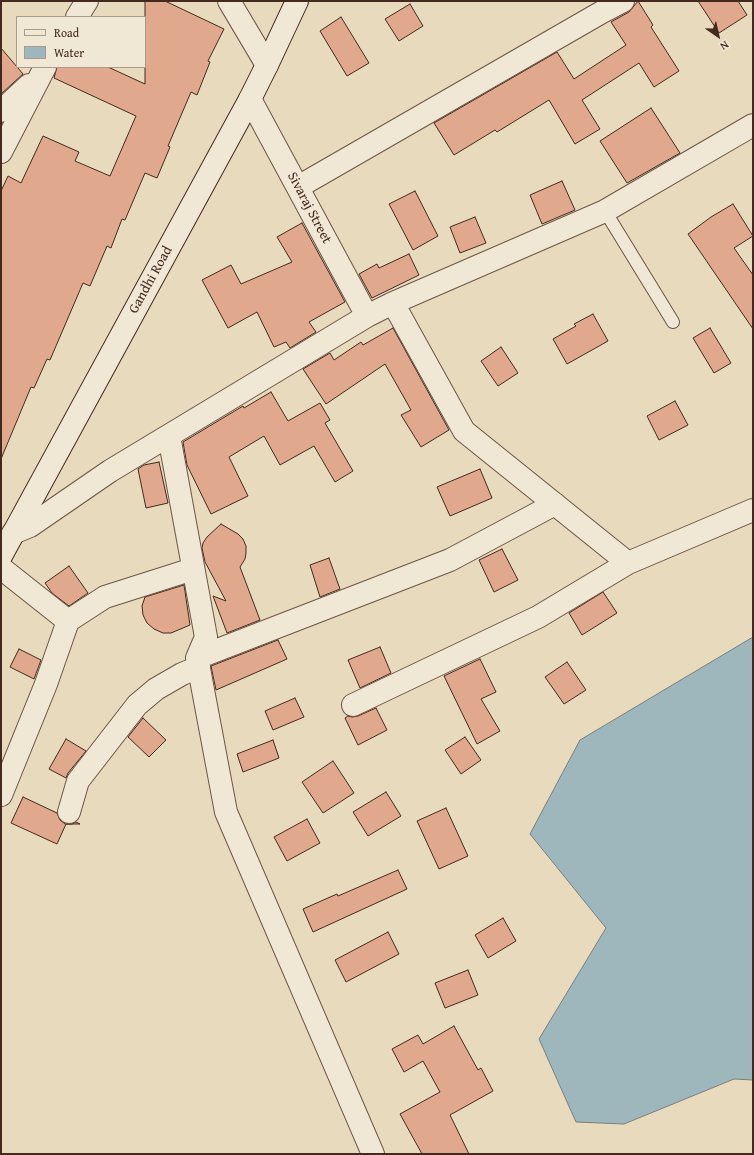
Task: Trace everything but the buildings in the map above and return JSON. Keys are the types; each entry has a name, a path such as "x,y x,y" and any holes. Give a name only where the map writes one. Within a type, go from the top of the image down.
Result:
{"street":[{"path":"78,16 87,1"},
{"path":"229,1 268,65"},
{"name":"Gandhi Road","path":"1,556 250,99 268,65 297,1"},
{"path":"298,187 623,1"},
{"path":"1,112 43,70"},
{"path":"1,152 43,70"},
{"name":"Sivaraj Street","path":"250,99 367,316"},
{"path":"13,533 36,523 110,471 367,316 393,303 605,211 753,125"},
{"path":"393,303 464,431 628,563"},
{"path":"169,436 206,637 198,663 226,812 373,1154"},
{"path":"69,812 78,781 137,704 156,689 198,663 450,560 555,504"},
{"path":"353,705 538,617 628,563 753,510"},
{"path":"1,568 68,621"},
{"path":"1,795 35,712 68,621 106,597 193,569"}],"lane":[{"path":"605,211 673,322"}],"water":[{"path":"753,637 753,1080 734,1079 624,1124 576,1122 539,1039 606,928 530,834 580,740"}]}
